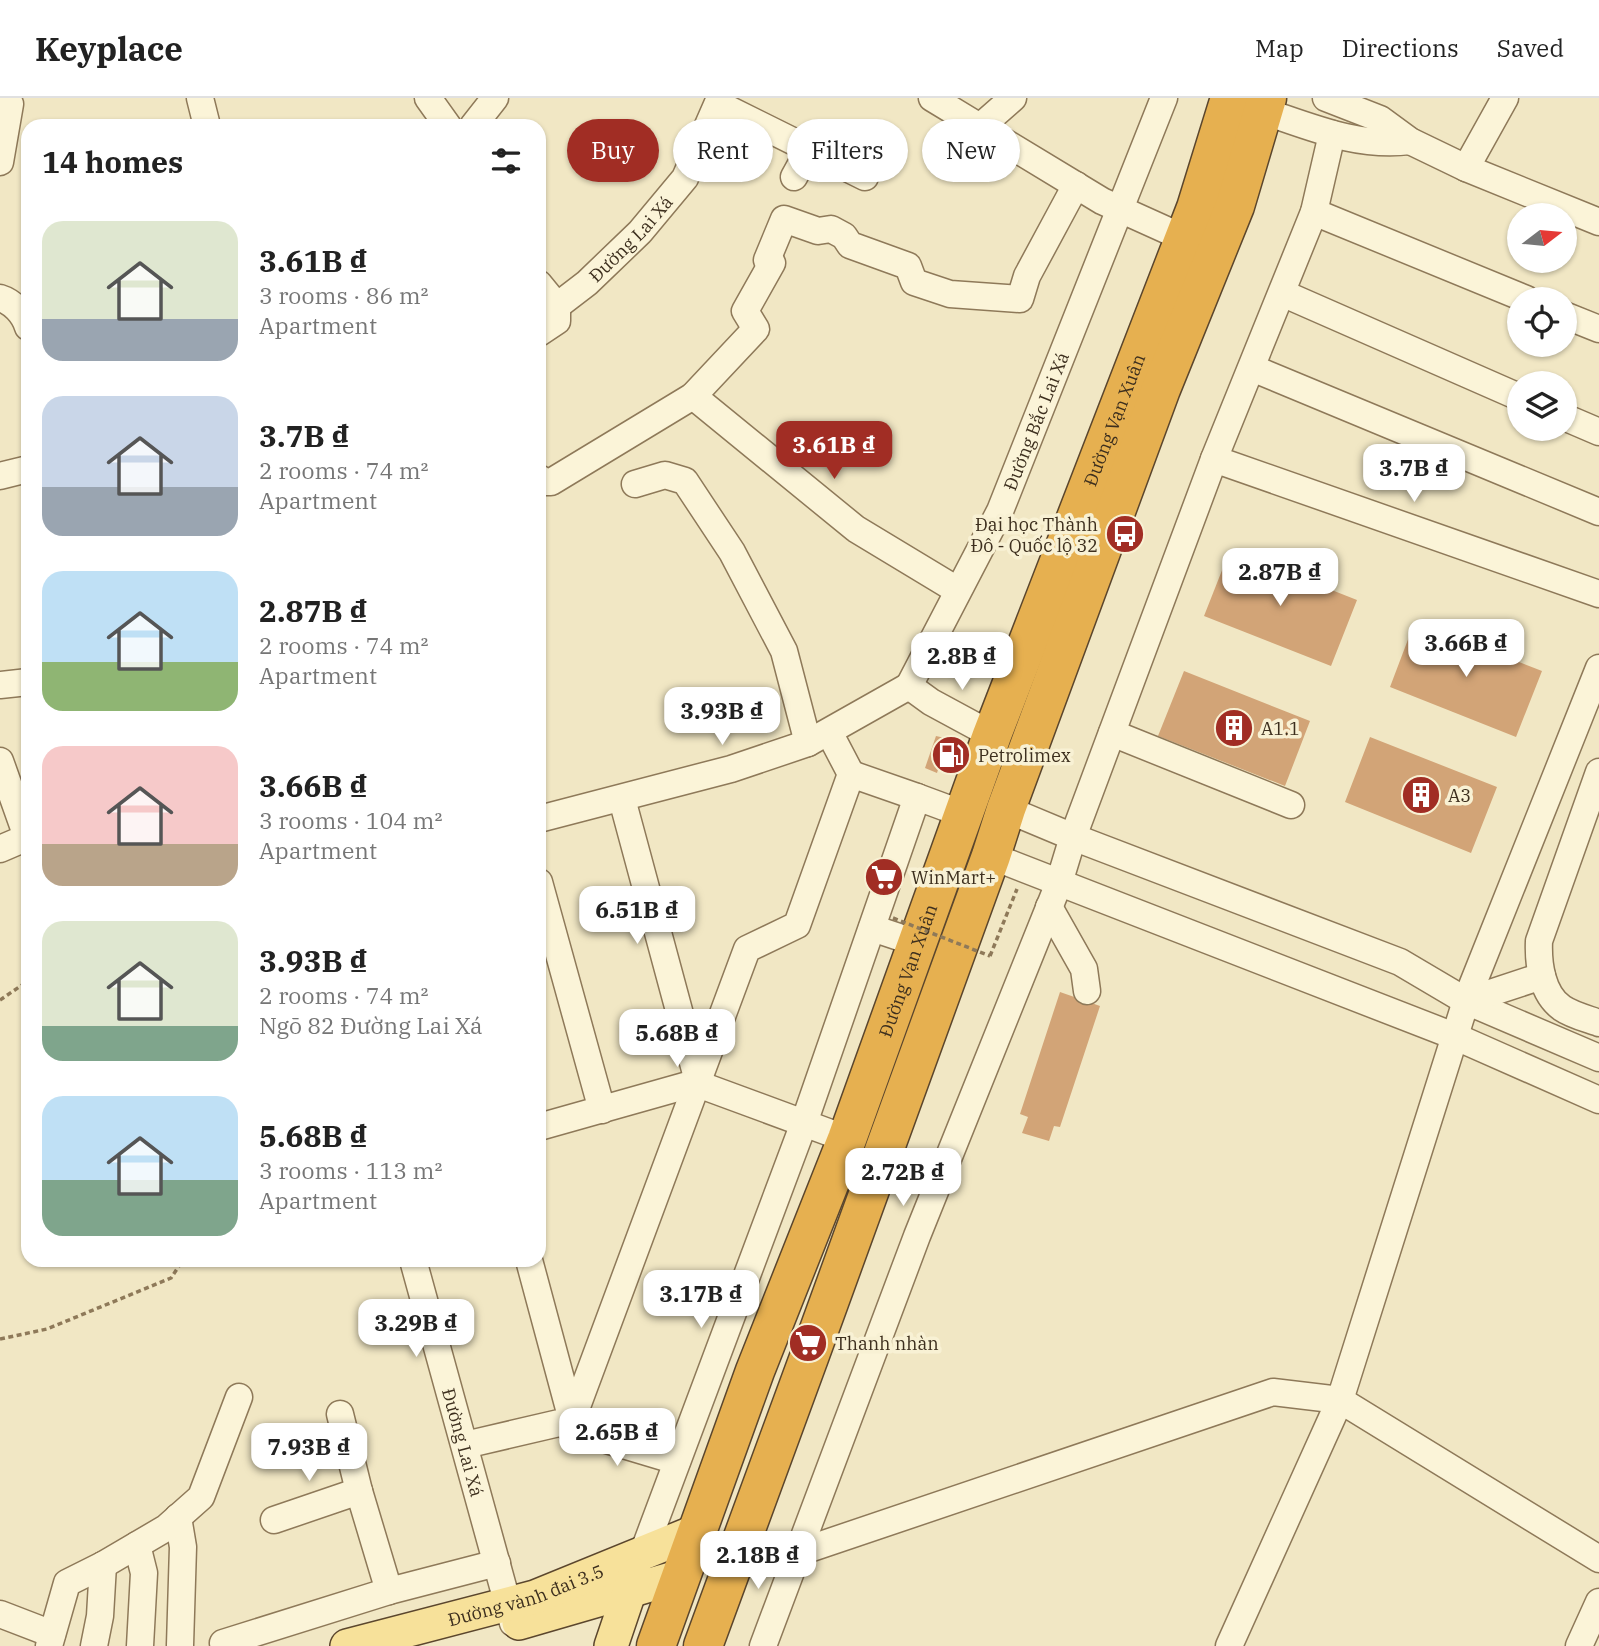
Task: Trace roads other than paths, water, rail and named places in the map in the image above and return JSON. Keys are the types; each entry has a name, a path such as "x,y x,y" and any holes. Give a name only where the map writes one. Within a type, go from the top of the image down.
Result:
{"highway":[{"name":"Đường Vạn Xuân","path":"656,1646 755,1371 847,1139 894,930 963,814 1184,238 1253,102"},
{"name":"Đường Vạn Xuân","path":"703,1646 1161,389 1235,206 1253,102"},
{"path":"755,1371 797,1386"}],"main road":[{"name":"Đường vành đai 3.5","path":"431,1646 511,1614 535,1597 698,1531"},
{"path":"611,1646 643,1553"},
{"name":"Đường vành đai 3.5","path":"347,1646 629,1591 681,1576"}],"street":[{"path":"200,98 205,119"},
{"path":"428,98 443,119"},
{"path":"478,119 495,98"},
{"path":"932,98 967,119"},
{"path":"989,119 1013,98"},
{"name":"Đường Bắc Lai Xá","path":"909,685 1000,511 1164,98"},
{"path":"1326,98 1380,119 1410,141 1466,168 1598,216"},
{"path":"1466,168 1505,98"},
{"path":"0,162 11,101"},
{"path":"719,101 787,136"},
{"name":"Đường Lai Xá","path":"546,328 557,321 557,306 587,283 640,232 685,178 719,101"},
{"path":"1253,102 1332,134 1386,145 1410,141"},
{"path":"763,1646 917,1236 1054,895 1073,837 1214,459 1314,212 1332,134"},
{"path":"1020,151 1121,211 1184,238"},
{"path":"546,482 551,482 693,396 756,329 745,311 769,262 783,219 818,231 831,229 844,236 850,245 908,265 914,282 950,294 1020,299 1027,276 1076,185"},
{"path":"1314,212 1507,291"},
{"path":"546,293 557,306"},
{"path":"1282,293 1507,392"},
{"path":"0,298 9,301 21,314"},
{"path":"1577,320 1599,329"},
{"path":"1252,368 1599,512"},
{"path":"693,396 856,529 957,590"},
{"path":"1577,423 1599,432"},
{"path":"1214,459 1599,594"},
{"path":"0,476 21,471"},
{"path":"635,484 665,475 685,481 732,552 785,651 818,738 851,774 963,814"},
{"path":"1228,1646 1340,1401 1466,1001 1599,668"},
{"path":"0,685 21,683"},
{"path":"546,817 731,769 818,738 909,685 931,702 992,735"},
{"path":"1112,733 1291,805"},
{"path":"0,761 21,820"},
{"path":"1599,772 1590,829 1539,941 1538,960 1552,997 1562,1009 1599,1023"},
{"path":"677,1461 570,1429 572,1420 747,949 797,925 851,774"},
{"path":"643,1553 804,1123 894,930 918,797"},
{"path":"622,799 697,1082"},
{"path":"1006,809 1400,962 1466,1001 1599,1058"},
{"path":"0,849 21,840"},
{"path":"991,856 1054,895 1454,1036 1599,1100"},
{"path":"1054,895 1084,969 1087,991"},
{"path":"546,907 602,1110"},
{"path":"1466,1001 1542,976"},
{"path":"546,1125 697,1082 847,1139"},
{"name":"Đường Lai Xá","path":"415,1267 511,1614"},
{"path":"530,1267 572,1420"},
{"path":"797,1553 1273,1392 1340,1401 1599,1559"},
{"path":"0,1614 50,1640 67,1583 138,1545 201,1497 239,1397"},
{"path":"340,1414 359,1491 389,1591"},
{"path":"465,1445 572,1420"},
{"path":"274,1520 359,1491"},
{"path":"178,1517 183,1547 180,1645"},
{"path":"138,1545 145,1573 140,1646"},
{"path":"223,1643 389,1591 497,1563"},
{"path":"94,1646 100,1616 103,1565"},
{"path":"1579,1646 1599,1602"}],"place":[{"name":"Đại học Thành Đô - Quốc lộ 32","path":"1125,534"},
{"name":"A1.1","path":"1234,728"},
{"name":"Petrolimex","path":"951,755"},
{"name":"A3","path":"1421,795"},
{"name":"WinMart+","path":"884,877"},
{"name":"Thanh nhàn","path":"808,1343"}]}
